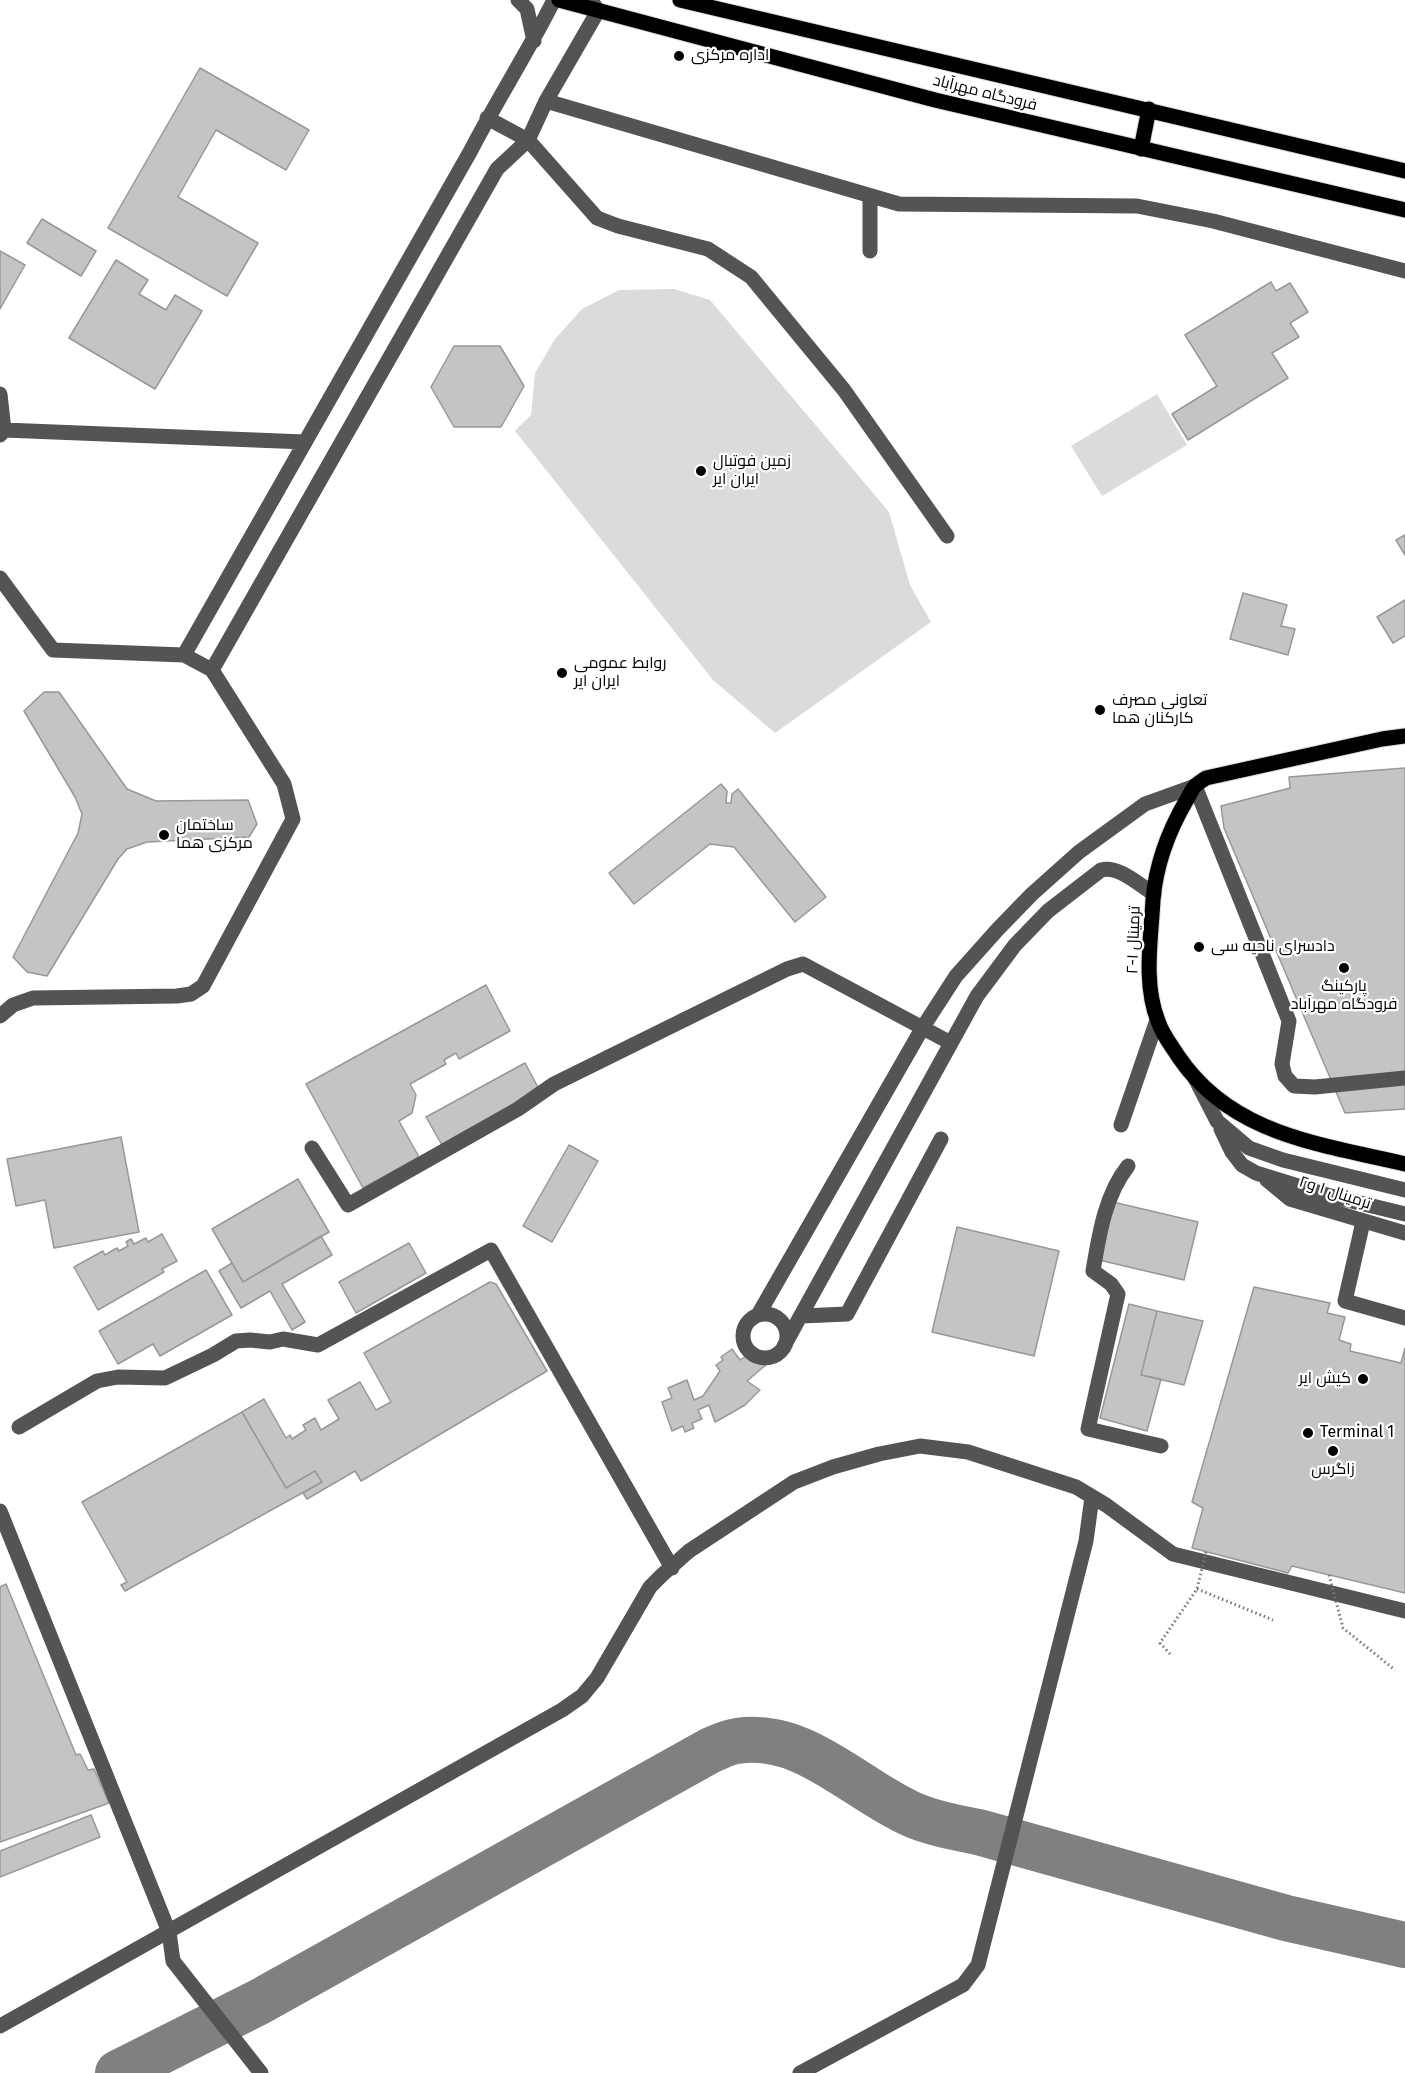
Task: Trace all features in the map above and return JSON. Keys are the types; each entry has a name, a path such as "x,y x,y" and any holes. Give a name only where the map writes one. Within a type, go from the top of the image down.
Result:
{"main road":[{"name":"فرودگاه مهرآباد","path":"559,0 594,5 935,99 1402,209"},
{"name":"فرودگاه مهرآباد","path":"680,0 1405,171"},
{"path":"1141,149 1149,110"},
{"path":"1195,786 1206,778 1382,739 1405,736"},
{"name":"ترمینال ۱-۲","path":"1195,786 1169,835 1159,864 1154,894 1149,958 1151,987 1157,1020 1171,1046 1195,1078 1237,1114 1272,1131 1405,1164"}],"street":[{"path":"518,0 527,9 534,41"},
{"path":"184,655 471,152 488,118 534,41 554,0"},
{"path":"212,670 497,169 528,140 594,5"},
{"path":"546,101 898,204 1137,206 1214,221 1405,271"},
{"path":"488,118 528,140 597,218 618,226 708,249 751,277 844,390 947,536"},
{"path":"870,197 870,251"},
{"path":"0,394 2,432 305,442"},
{"path":"0,578 53,650 184,655 212,670 284,784 293,819 203,986 191,994 177,996 33,998 13,1005 0,1016"},
{"path":"758,1315 923,1027 956,976 1032,894 1079,852 1145,804 1195,786 1289,1021 1282,1064 1285,1076 1294,1086 1315,1087 1405,1078"},
{"path":"784,1346 787,1338 786,1329 775,1316 758,1315 745,1325 742,1334 743,1342 754,1356 763,1358 779,1353 784,1346 802,1316 977,996 1015,945 1048,911 1101,870 1109,868 1117,870 1154,894"},
{"path":"312,1148 348,1205 518,1109 554,1084 788,969 803,964 951,1043"},
{"path":"1121,1125 1157,1020"},
{"path":"1195,1078 1232,1152 1242,1165 1260,1174 1327,1195 1405,1214"},
{"path":"1217,1121 1249,1148 1283,1160 1405,1190"},
{"path":"802,1316 847,1314 941,1139"},
{"path":"1128,1166 1116,1180 1098,1237 1093,1271 1111,1284 1118,1294 1088,1429 1161,1446"},
{"name":"ترمینال ۱ و۲","path":"1260,1174 1290,1198 1405,1233"},
{"path":"1363,1222 1345,1301 1405,1318"},
{"path":"19,1427 97,1381 118,1377 165,1378 236,1341 270,1342 283,1338 318,1345 491,1250 672,1568"},
{"path":"0,2026 575,1700 597,1678 650,1587 689,1551 794,1482 833,1467 879,1454 920,1446 968,1452 1076,1487 1173,1554 1405,1611"},
{"path":"800,2073 963,1985 978,1965 1086,1541 1092,1497"},
{"path":"0,1511 169,1932 173,1961 261,2073"}],"path":[{"path":"1170,1654 1160,1642 1197,1589 1206,1552"},
{"path":"1329,1575 1343,1628 1395,1670"},
{"path":"1197,1589 1273,1620"}],"shaded area":[{"name":"زمین فوتبال ایران ایر","path":"674,289 710,300 889,512 910,585 931,622 775,733 713,680 515,431 531,415 535,373 555,339 582,309 619,290"},
{"path":"1157,394 1187,445 1102,496 1071,446"}],"building":[{"path":"200,68 309,130 286,170 216,130 178,197 258,243 227,296 108,228"},
{"path":"42,219 96,251 81,276 27,243"},
{"path":"0,251 25,265 0,309"},
{"path":"116,260 148,280 139,294 166,310 175,295 202,311 155,389 69,338"},
{"path":"1271,282 1276,291 1290,283 1308,312 1290,323 1299,337 1272,353 1288,378 1188,440 1172,414 1217,386 1185,335"},
{"path":"454,346 500,346 524,386 501,427 454,427 431,387"},
{"path":"1405,535 1405,555 1396,540"},
{"path":"1243,593 1287,605 1281,626 1295,629 1288,655 1230,639"},
{"path":"1405,600 1405,636 1393,643 1377,617"},
{"name":"ساختمان مرکزی هما","path":"44,692 59,692 127,789 156,801 248,800 257,824 249,837 147,842 127,849 118,859 47,976 27,972 13,957 78,833 82,814 75,797 24,711"},
{"name":"پارکینگ فرودگاه مهرآباد","path":"1405,768 1405,1109 1345,1113 1224,828 1221,806 1290,788 1289,777"},
{"path":"721,784 727,791 726,803 731,803 732,794 738,789 826,897 795,922 734,847 710,844 634,904 609,873"},
{"path":"486,985 510,1031 459,1059 456,1053 444,1060 446,1064 410,1084 416,1095 412,1113 399,1121 419,1157 363,1188 306,1084"},
{"path":"525,1063 540,1091 442,1145 426,1117"},
{"path":"121,1137 139,1232 54,1248 45,1200 16,1206 7,1159"},
{"path":"569,1145 598,1161 552,1242 523,1226"},
{"path":"298,1179 329,1232 243,1282 212,1229"},
{"path":"1113,1202 1198,1222 1184,1280 1099,1260"},
{"path":"957,1227 1059,1251 1034,1356 932,1332"},
{"path":"162,1234 177,1261 162,1269 164,1272 98,1310 74,1267 103,1251 105,1255 117,1248 119,1251 128,1246 126,1242 131,1239 134,1244 146,1238 148,1242"},
{"path":"321,1236 332,1255 282,1284 305,1322 292,1330 270,1291 241,1308 219,1271 232,1263 243,1282"},
{"path":"409,1243 426,1273 356,1313 339,1282"},
{"path":"206,1270 232,1315 160,1356 153,1344 118,1364 99,1331"},
{"path":"490,1282 496,1284 547,1371 361,1481 355,1471 307,1499 303,1493 322,1482 315,1471 286,1488 242,1412 264,1399 286,1438 290,1435 292,1439 306,1430 303,1425 315,1418 321,1430 339,1419 328,1400 360,1382 376,1410 391,1402 364,1353"},
{"name":"Terminal 1","path":"1254,1287 1330,1303 1327,1313 1345,1317 1339,1340 1351,1344 1350,1351 1401,1363 1405,1348 1405,1593 1292,1566 1288,1573 1192,1548 1203,1508 1192,1502"},
{"path":"1129,1304 1157,1311 1141,1375 1161,1379 1147,1431 1100,1418"},
{"path":"1157,1311 1203,1321 1184,1385 1141,1375"},
{"path":"732,1349 740,1360 746,1356 767,1364 747,1381 760,1390 745,1405 715,1422 709,1405 698,1410 702,1419 692,1423 694,1428 685,1432 683,1426 672,1431 662,1402 672,1398 668,1388 687,1380 694,1400 703,1396 720,1371 716,1365 723,1360 721,1357"},
{"path":"242,1412 286,1488 315,1471 322,1482 125,1591 121,1585 127,1582 82,1502"},
{"path":"6,1584 76,1755 80,1754 88,1770 94,1769 109,1803 0,1842 0,1587"},
{"path":"91,1815 100,1837 0,1877 0,1851"}],"taxiway":[{"path":"118,2073 259,2002 711,1750 737,1741 760,1740 782,1744 804,1752 903,1810 931,1821 982,1833 1286,1918 1405,1945"}],"place":[{"name":"اداره مرکزی","path":"679,56"},
{"name":"زمین فوتبال ایران ایر","path":"701,471"},
{"name":"روابط عمومی ایران ایر","path":"562,673"},
{"name":"تعاونی مصرف کارکنان هما","path":"1100,710"},
{"name":"ساختمان مرکزی هما","path":"164,835"},
{"name":"دادسرای ناحیه سی","path":"1199,947"},
{"name":"پارکینگ فرودگاه مهرآباد","path":"1344,968"},
{"name":"کیش ایر","path":"1363,1379"},
{"name":"Terminal 1","path":"1308,1433"},
{"name":"زاگرس","path":"1333,1451"}]}
